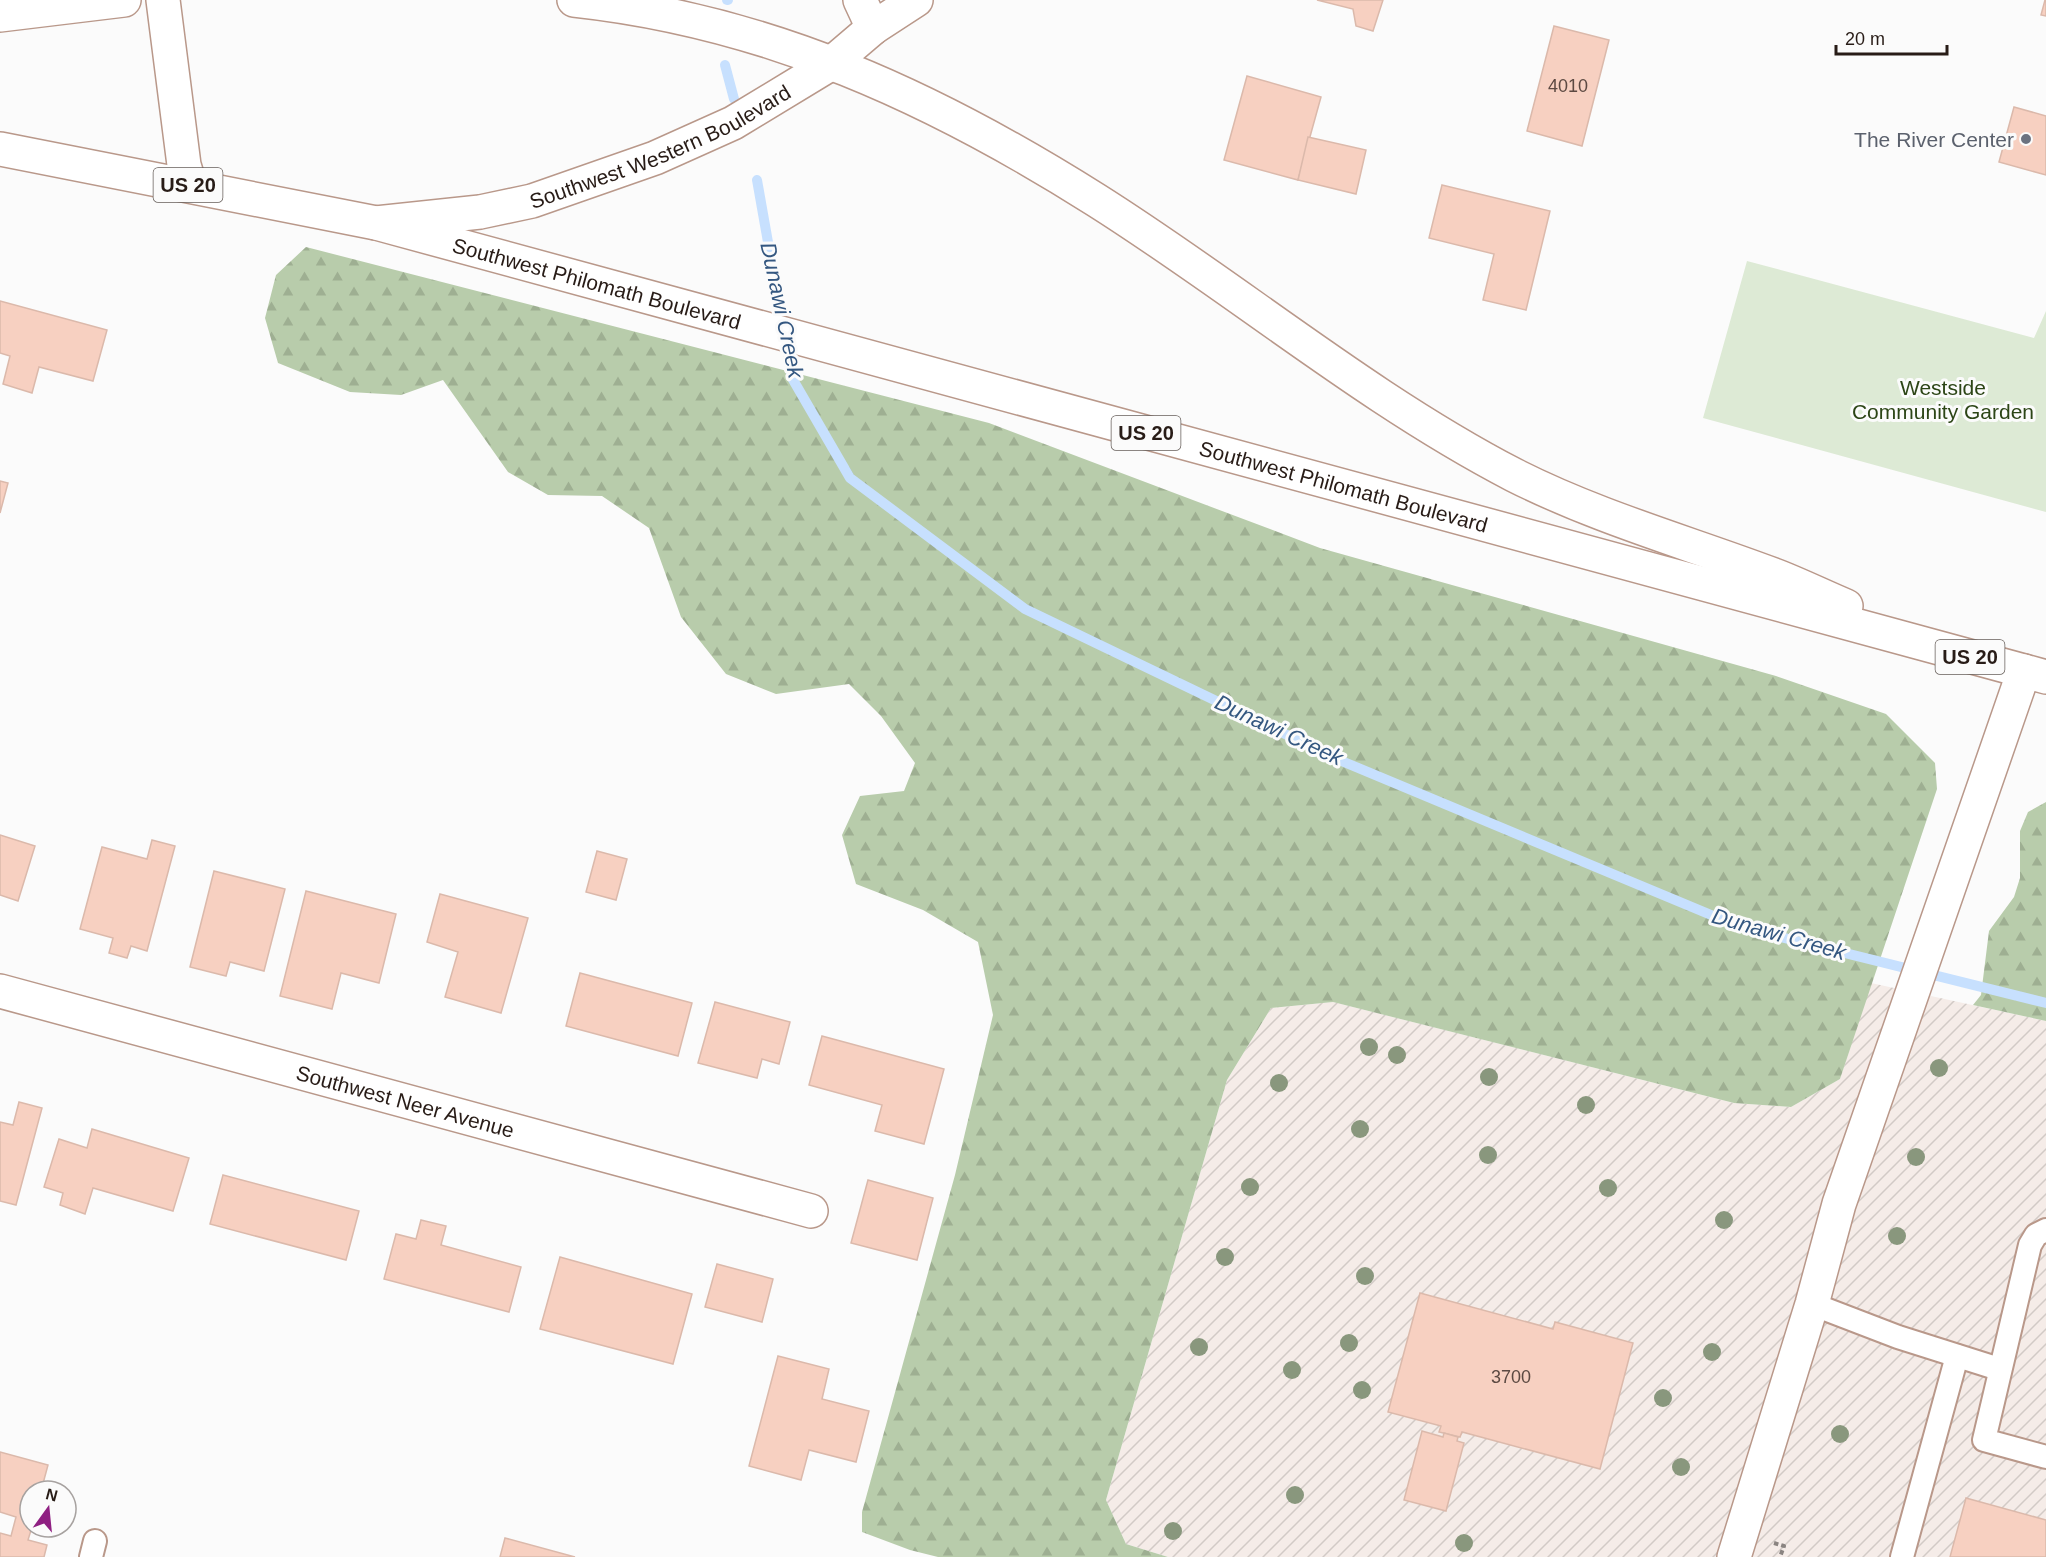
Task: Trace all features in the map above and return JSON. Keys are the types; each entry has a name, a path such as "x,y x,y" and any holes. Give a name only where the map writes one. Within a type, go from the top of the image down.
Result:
{"main road":[{"path":"0,15 124,0"},
{"path":"163,0 183,165 190,185"},
{"name":"Southwest Philomath Boulevard","path":"574,0 625,5 696,19 767,38 896,90 971,128 1096,200 1340,366 1442,433 1514,475 1617,521 1776,576 1848,607 1917,643"},
{"name":"Southwest Western Boulevard","path":"376,223 480,212 532,201 655,158 734,123 832,63 866,14 916,0"},
{"name":"Southwest Philomath Boulevard","path":"0,149 376,223 2035,674"},
{"path":"1734,1557 1812,1304 1839,1204 1912,994 2035,674"},
{"name":"Southwest Neer Avenue","path":"0,991 811,1211"}],"lane":[{"path":"2046,1230 2036,1235 2030,1245 1984,1440 2046,1457"},
{"path":"1812,1304 1999,1369"},
{"path":"1902,1557 1957,1356"}],"shaded area":[{"path":"1871,983 2046,1021 2046,1557 1168,1557 1126,1544 1106,1500 1227,1080 1271,1008 1333,1002 1734,1103 1791,1107 1840,1079"}],"green space":[{"path":"306,247 989,423 1320,548 1776,676 1886,714 1935,763 1937,789 1840,1079 1791,1107 1734,1103 1333,1002 1271,1008 1227,1080 1106,1500 1126,1544 1168,1557 938,1557 910,1550 862,1532 862,1512 955,1175 993,1015 978,942 923,910 856,884 842,835 860,796 904,791 915,763 881,716 849,684 776,694 726,674 681,617 649,528 602,496 548,495 508,472 443,380 401,395 350,392 278,363 265,318 276,275"},
{"name":"Westside Community Garden","path":"1747,261 2034,338 2046,311 2046,512 1703,418"},
{"path":"2046,802 2046,1021 1973,1005 1981,995 1989,931 2014,897 2020,878 2020,831 2028,812"}],"building":[{"path":"1317,0 1383,0 1373,31 1356,26 1353,9"},
{"path":"2046,0 2046,16 2041,15"},
{"path":"1554,26 1609,40 1582,146 1527,131"},
{"path":"1247,76 1321,97 1298,180 1224,160"},
{"name":"The River Center","path":"2014,107 2046,116 2046,175 1999,162"},
{"path":"1308,137 1366,150 1356,194 1298,180"},
{"path":"1442,185 1550,211 1526,310 1483,300 1494,254 1429,238"},
{"path":"0,301 107,330 93,381 39,367 32,393 3,384 10,356 0,353"},
{"path":"0,481 8,483 0,513"},
{"path":"0,835 35,846 18,901 0,895"},
{"path":"152,840 175,846 147,951 131,946 127,958 109,953 113,938 80,929 102,847 147,859"},
{"path":"597,851 627,859 616,900 586,892"},
{"path":"214,871 285,889 264,971 230,962 226,976 190,967"},
{"path":"306,891 396,914 379,983 341,973 332,1009 280,996"},
{"path":"440,894 528,918 501,1013 445,997 458,952 427,942"},
{"path":"580,973 692,1003 678,1056 566,1026"},
{"path":"715,1002 790,1022 779,1064 762,1059 757,1078 698,1063"},
{"path":"822,1036 944,1069 924,1144 875,1131 882,1105 809,1085"},
{"path":"19,1102 42,1108 16,1205 0,1201 0,1122 13,1125"},
{"path":"92,1129 189,1158 173,1211 93,1188 85,1214 60,1205 63,1193 44,1187 59,1139 87,1148"},
{"path":"223,1175 359,1211 346,1260 210,1224"},
{"path":"868,1180 933,1198 917,1260 851,1243"},
{"path":"421,1220 446,1226 441,1245 521,1267 509,1312 384,1279 396,1234 416,1239"},
{"path":"560,1257 692,1294 673,1364 540,1329"},
{"path":"717,1264 773,1279 762,1322 705,1307"},
{"path":"1420,1293 1553,1329 1555,1322 1633,1343 1600,1469 1462,1432 1460,1437 1439,1432 1441,1426 1388,1412"},
{"path":"778,1356 829,1369 822,1399 869,1411 856,1462 809,1450 801,1480 749,1466"},
{"path":"1422,1431 1443,1437 1444,1433 1458,1437 1457,1441 1464,1443 1446,1511 1404,1500"},
{"path":"0,1452 48,1465 44,1479 18,1479 18,1539 28,1539 47,1545 44,1557 0,1557 0,1533 11,1536 16,1517 0,1512"},
{"path":"1966,1498 2046,1520 2046,1557 1950,1557"},
{"path":"505,1538 575,1557 500,1557"}],"waterway":[{"name":"Dunawi Creek","path":"725,65 734,99"},
{"name":"Dunawi Creek","path":"757,180 792,378 850,478 1025,609 1339,760 1740,927 2046,1003"}],"place":[{"name":"The River Center","path":"2026,139"}]}
